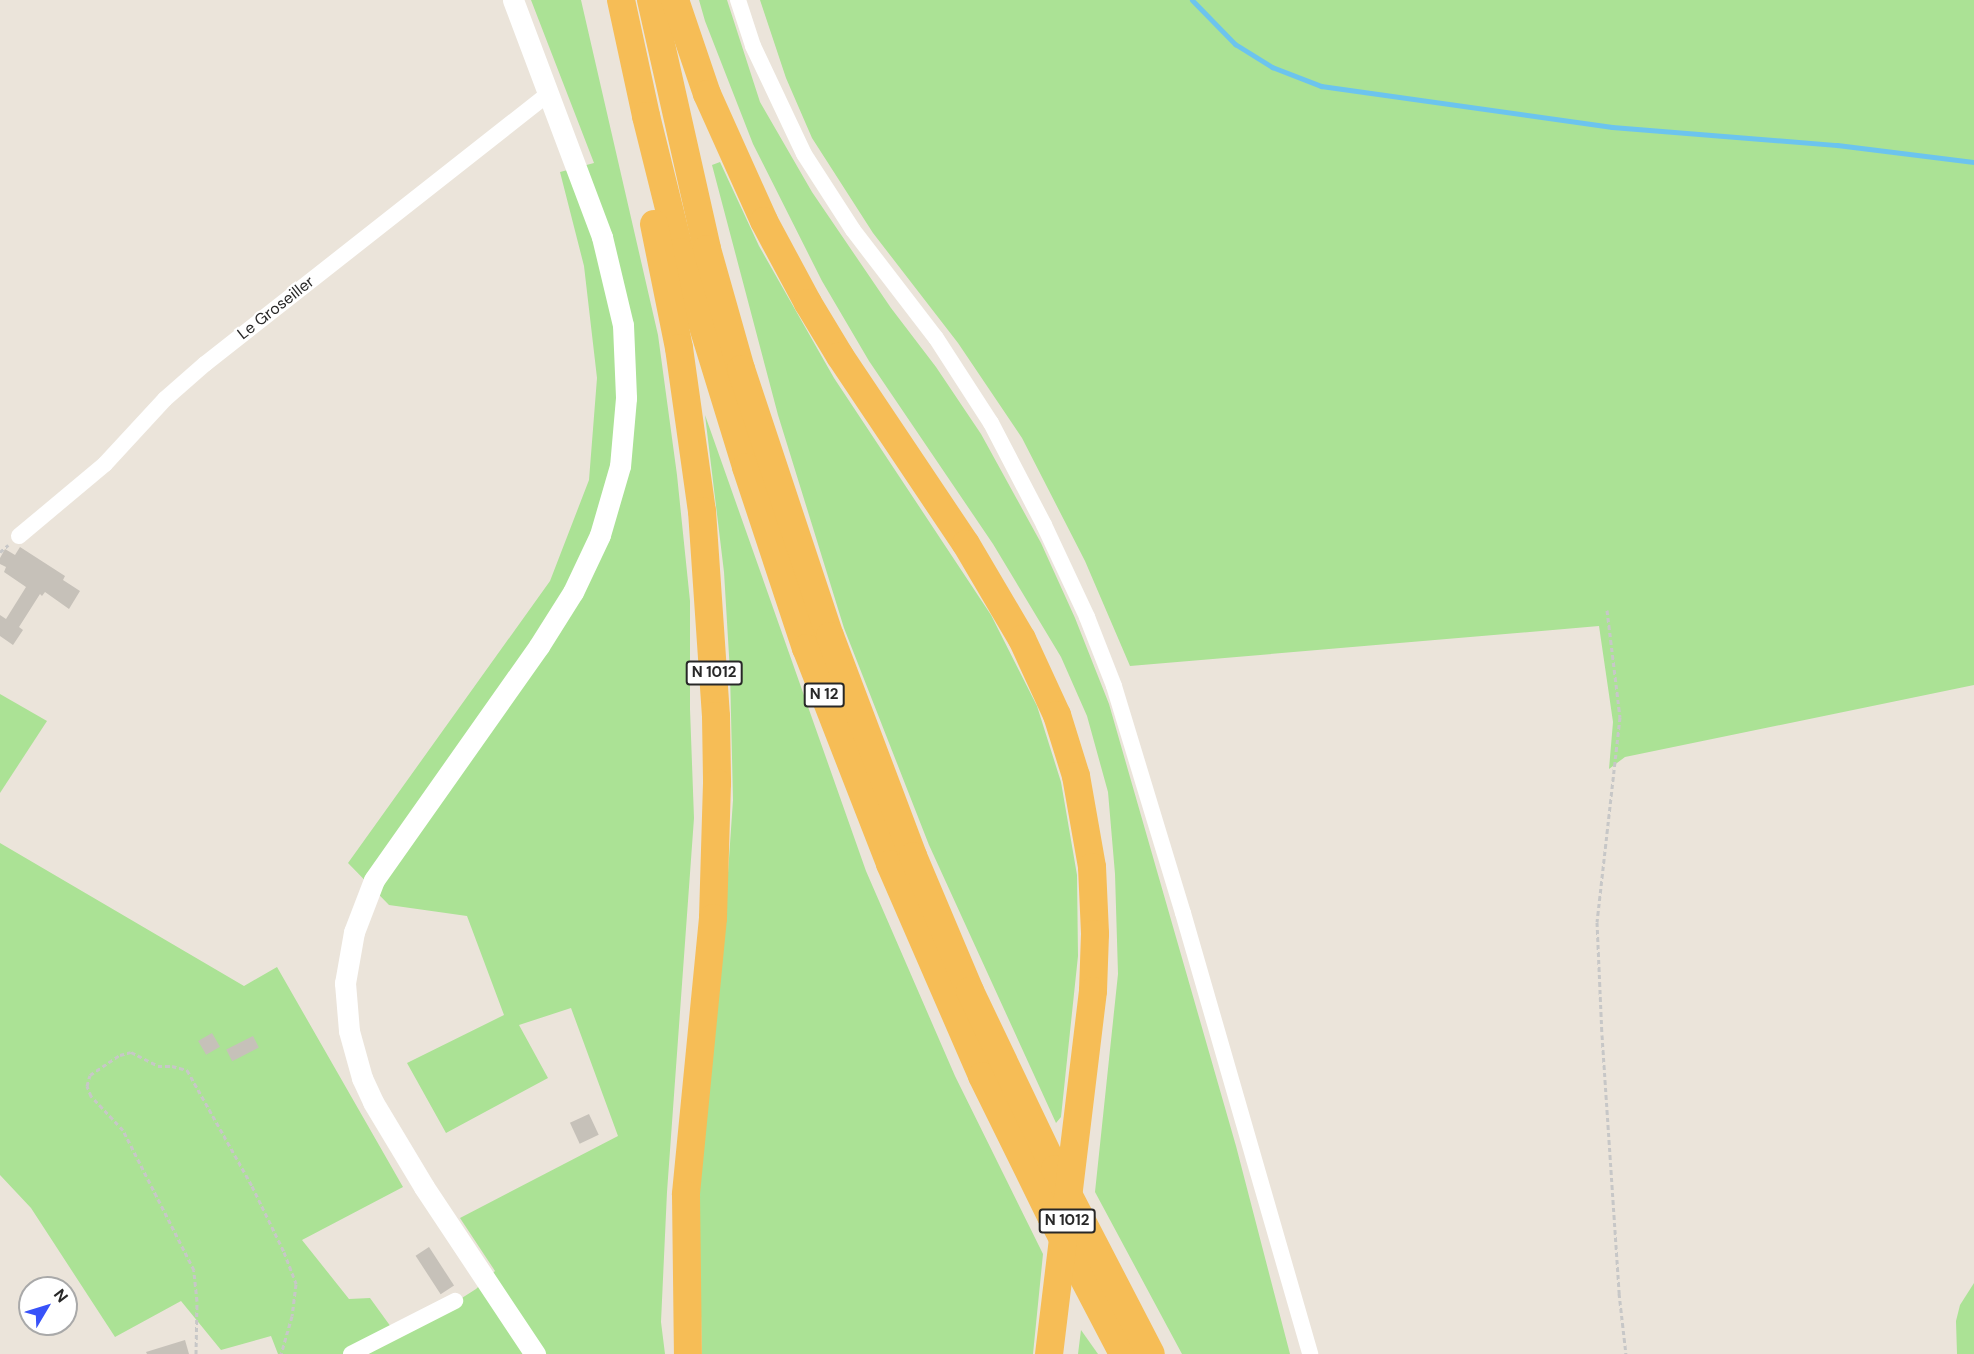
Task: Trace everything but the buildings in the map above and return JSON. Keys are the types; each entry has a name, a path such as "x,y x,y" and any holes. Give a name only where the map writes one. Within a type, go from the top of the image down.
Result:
{"highway":[{"name":"N 1012","path":"603,0 679,348 702,512 710,588 716,716 716,849 712,929 686,1195 688,1354"},
{"name":"N 12","path":"621,0 646,116 680,252 729,414 806,648 890,864 982,1076 1050,1216 1123,1354"},
{"name":"N 12","path":"651,0 710,260 783,500 834,647 913,856 970,991 1069,1198 1151,1354"},
{"name":"N 1012","path":"675,0 723,134 787,267 840,356 981,568 1022,639 1057,715 1083,807 1094,894 1093,991 1081,1108 1051,1344"}],"street":[{"path":"513,0 602,237 623,325 626,398 620,466 600,535 573,592 539,646 374,880 354,932 345,983 349,1031 362,1078 373,1102 424,1187 535,1354"},
{"path":"738,0 753,46 804,154 853,230 936,338 992,423 1044,525 1087,617 1114,686 1184,913 1310,1354"},
{"name":"Le Groseiller","path":"19,536 105,464 165,399 205,364 547,95"},
{"path":"351,1354 455,1301"}],"path":[{"path":"1607,610 1620,717 1597,922 1619,1293 1626,1354"},
{"path":"196,1354 197,1301 194,1270 135,1150 123,1130 91,1096 87,1086 90,1075 120,1054 131,1052 158,1066 172,1066 187,1070 252,1186 284,1252 296,1284 291,1316 281,1354"}],"green space":[{"path":"531,0 581,0 658,335 677,475 690,601 690,709 694,818 667,1192 661,1322 665,1354 278,1354 271,1336 221,1350 181,1301 115,1337 78,1280 78,1276 75,1276 31,1208 0,1175 0,843 244,986 277,967 403,1187 302,1240 349,1299 370,1298 399,1338 476,1289 495,1271 460,1218 618,1136 571,1008 519,1025 548,1078 446,1133 407,1063 504,1015 467,916 389,905 348,863 550,581 589,480 597,378 584,266 560,172 594,163"},
{"path":"699,0 727,0 760,102 812,192 981,434 1041,543 1075,618 1109,704 1236,1146 1290,1354 1182,1354 1095,1192 1118,974 1115,874 1108,792 1087,716 1061,657 993,544 869,361 822,281 753,144"},
{"path":"760,0 1974,0 1974,685 1625,757 1609,769 1613,722 1599,626 1130,666 1085,561 1022,438 958,343 873,233 812,138 786,78"},
{"path":"720,162 759,246 834,378 991,615 1037,706 1061,782 1077,875 1078,956 1061,1117 1056,1123 929,845 844,628 778,415 712,165"},
{"path":"705,415 866,871 955,1076 1043,1254 1033,1354 702,1354 698,1199 724,931 733,800 730,672 724,572"},
{"path":"0,694 47,721 0,793"},
{"path":"1974,1283 1974,1354 1957,1354 1956,1321 1960,1305"},
{"path":"1081,1330 1098,1354 1078,1354"}],"waterway":[{"path":"1192,0 1235,44 1272,67 1321,86 1612,127 1837,145 1974,162"}]}
